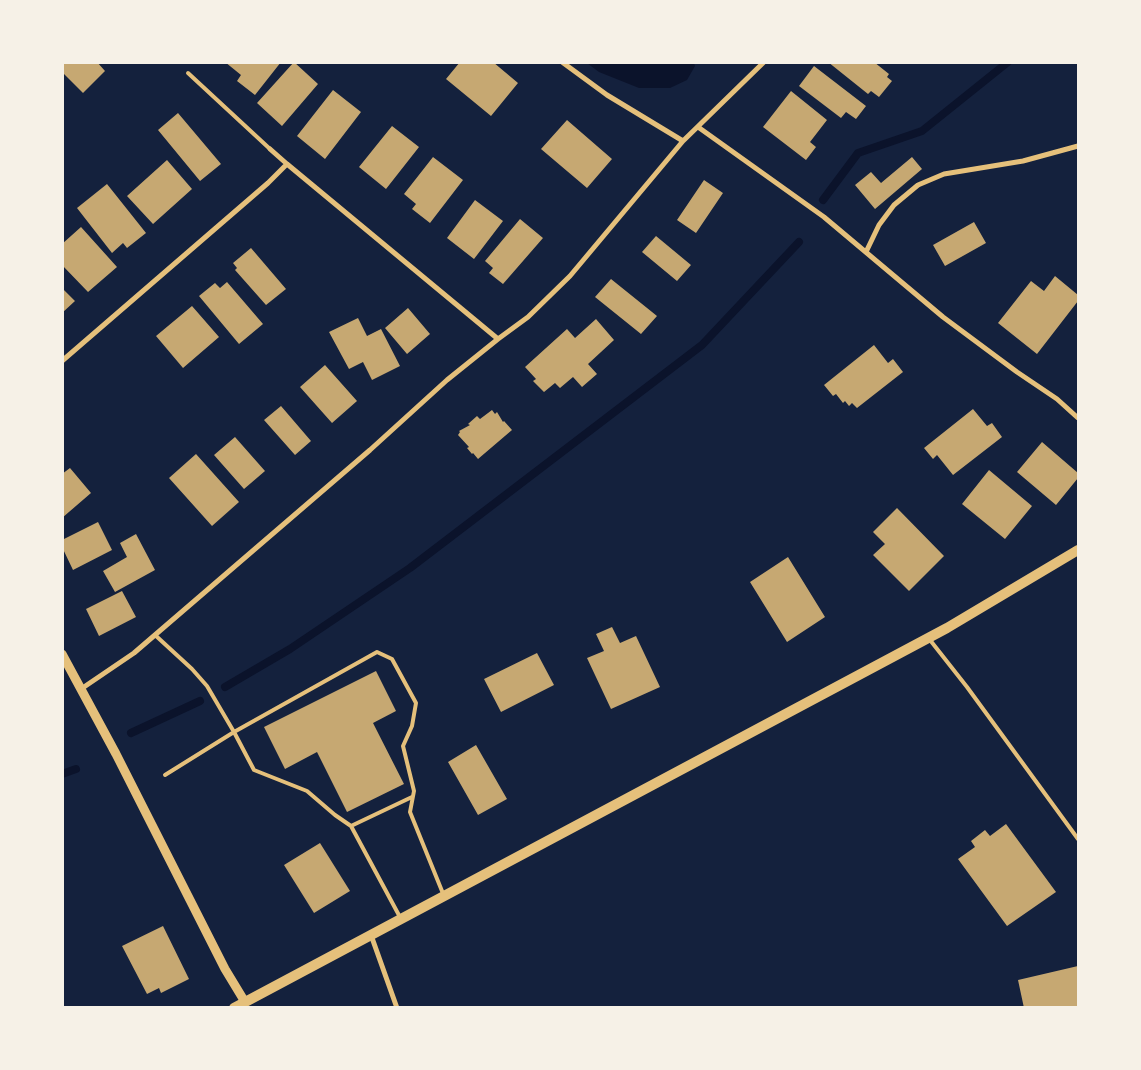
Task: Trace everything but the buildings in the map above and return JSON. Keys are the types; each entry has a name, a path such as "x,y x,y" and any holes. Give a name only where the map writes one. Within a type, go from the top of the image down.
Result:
{"main road":[{"path":"234,1008 928,638 1078,550"}],"street":[{"path":"562,62 607,95 683,141"},
{"path":"81,689 134,653 370,450 447,380 528,317 570,276 683,141 764,62"},
{"path":"698,126 824,217 943,317 1057,399 1078,418"},
{"path":"866,252 879,225 894,205 918,184 944,174 1023,161 1078,146"},
{"path":"270,149 498,339"},
{"path":"62,361 287,164"},
{"path":"62,654 120,762 225,969 245,1002"},
{"path":"371,934 398,1008"}],"lane":[{"path":"188,73 270,149"},
{"path":"155,635 192,669 207,686 254,770 306,791 351,826 401,919"},
{"path":"928,638 967,687 1078,839"},
{"path":"165,775 234,732 377,652 392,659 416,703 412,726 402,746 414,791 410,812 444,896"},
{"path":"351,826 413,797"}],"water":[{"path":"587,63 694,63 695,66 687,80 670,88 639,88 599,72"}],"waterway":[{"path":"823,200 858,153 922,131 1008,62"},
{"path":"225,687 290,649 410,568 702,345 799,242"},
{"path":"131,733 200,701"},
{"path":"62,774 76,769"}]}
